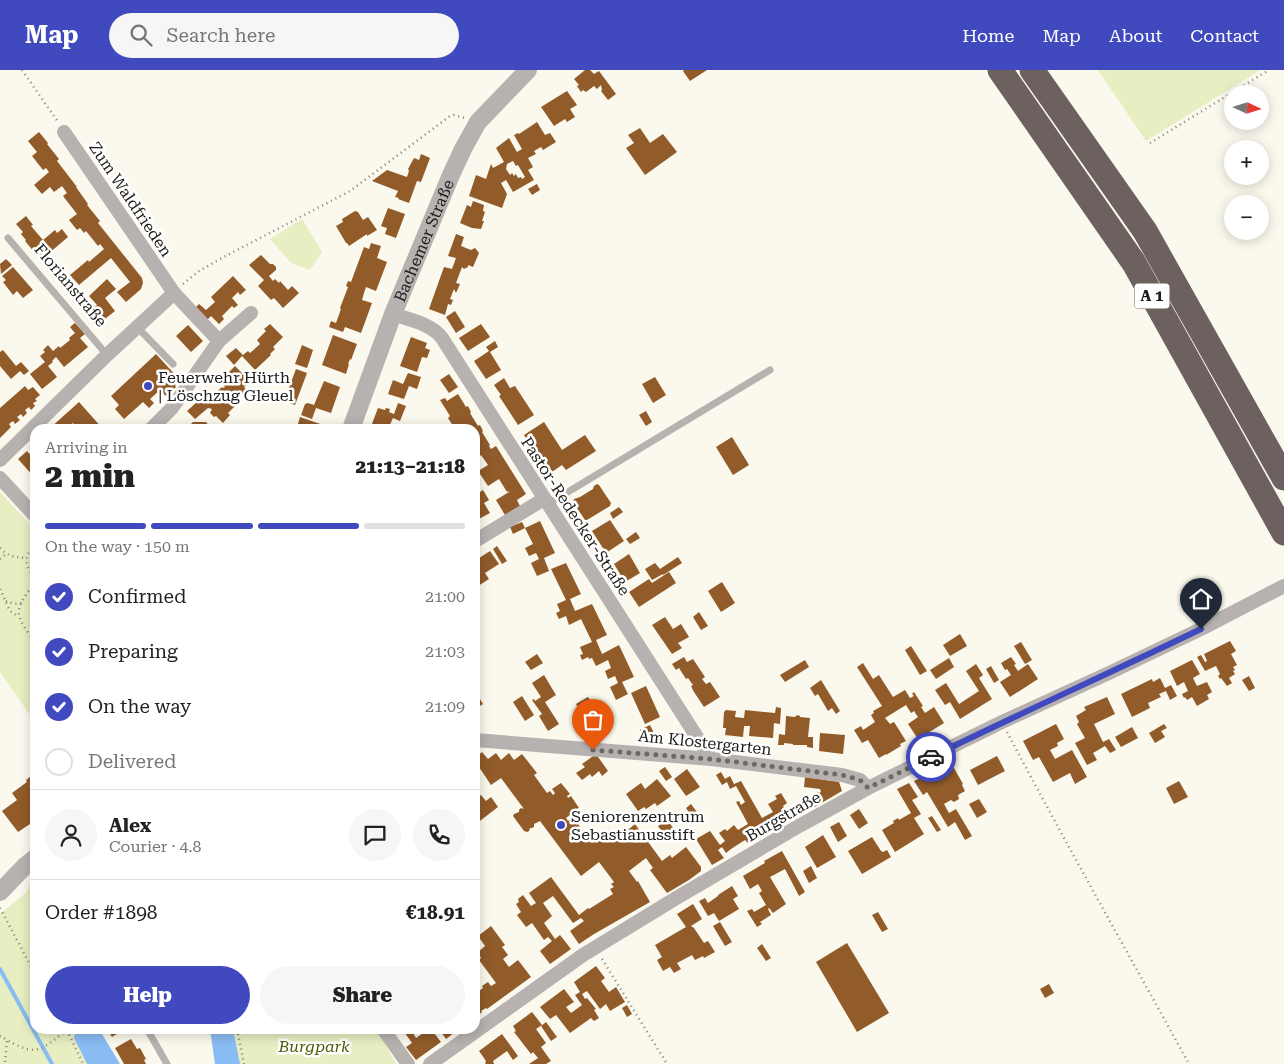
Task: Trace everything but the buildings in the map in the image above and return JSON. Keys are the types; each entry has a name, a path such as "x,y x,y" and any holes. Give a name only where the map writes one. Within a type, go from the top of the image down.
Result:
{"highway":[{"name":"A 1","path":"1000,70 1134,263 1284,534"},
{"name":"A 1","path":"1032,70 1145,231 1284,478"}],"street":[{"name":"Bachemer Straße","path":"352,424 393,314 463,149 478,122 528,70"},
{"name":"Zum Waldfrieden","path":"64,132 174,293 218,341"},
{"name":"Florianstraße","path":"36,424 107,354 174,293"},
{"path":"155,424 172,408 218,341 251,313"},
{"name":"Pastor-Redecker-Straße","path":"393,314 438,332 711,759"},
{"name":"Florianstraße","path":"0,460 30,430"},
{"path":"0,478 30,511"},
{"path":"480,538 546,502"},
{"name":"Burgstraße","path":"480,1029 595,947 868,788 1002,722 1201,629 1284,586"},
{"name":"Am Klostergarten","path":"480,740 711,759 842,775 860,780 868,788"},
{"path":"0,892 30,862"},
{"path":"387,1034 408,1064"},
{"name":"Burgstraße","path":"430,1064 472,1034"}],"lane":[{"name":"Florianstraße","path":"8,238 107,354"},
{"path":"138,327 173,364"},
{"path":"546,502 770,370"},
{"path":"150,1034 167,1064"}],"path":[{"path":"22,70 64,132"},
{"path":"1150,143 1269,70"},
{"path":"174,293 199,271 350,191 450,116 454,115 478,122"},
{"path":"0,548 6,554 26,558"},
{"path":"30,550 26,558 30,572"},
{"path":"0,559 6,554"},
{"path":"0,589 10,610 19,617 30,634"},
{"path":"19,617 20,608 26,593 30,589"},
{"path":"6,601 14,604 22,603"},
{"path":"1002,722 1052,818 1188,1064"},
{"path":"0,908 30,965"},
{"path":"595,947 667,1064"},
{"path":"0,1036 32,1050 45,1046 61,1034"},
{"path":"69,1034 83,1064"},
{"path":"238,1034 244,1064"},
{"path":"5,1062 7,1040"}],"green space":[{"path":"1098,70 1260,70 1236,85 1224,85 1224,92 1146,141"},
{"path":"302,219 322,252 310,270 291,263 270,239"},
{"path":"0,492 30,525 30,715 0,672"},
{"path":"30,884 30,1034 75,1034 74,1038 87,1064 0,1064 0,914 26,893"},
{"name":"Burgpark","path":"234,1034 380,1034 396,1064 240,1064"}],"water":[{"path":"75,1034 102,1034 120,1064 87,1064 74,1038"},
{"path":"211,1034 234,1034 240,1064 215,1064"}],"waterway":[{"path":"0,969 30,1024"},
{"path":"36,1034 52,1064"}],"way so far":[{"path":"593,750 711,759 842,775 860,780 868,788 931,757"}],"place":[{"name":"Feuerwehr Hürth | Löschzug Gleuel","path":"148,386"},
{"name":"Seniorenzentrum Sebastianusstift","path":"561,825"}],"route":[{"path":"931,757 1201,629"}]}
